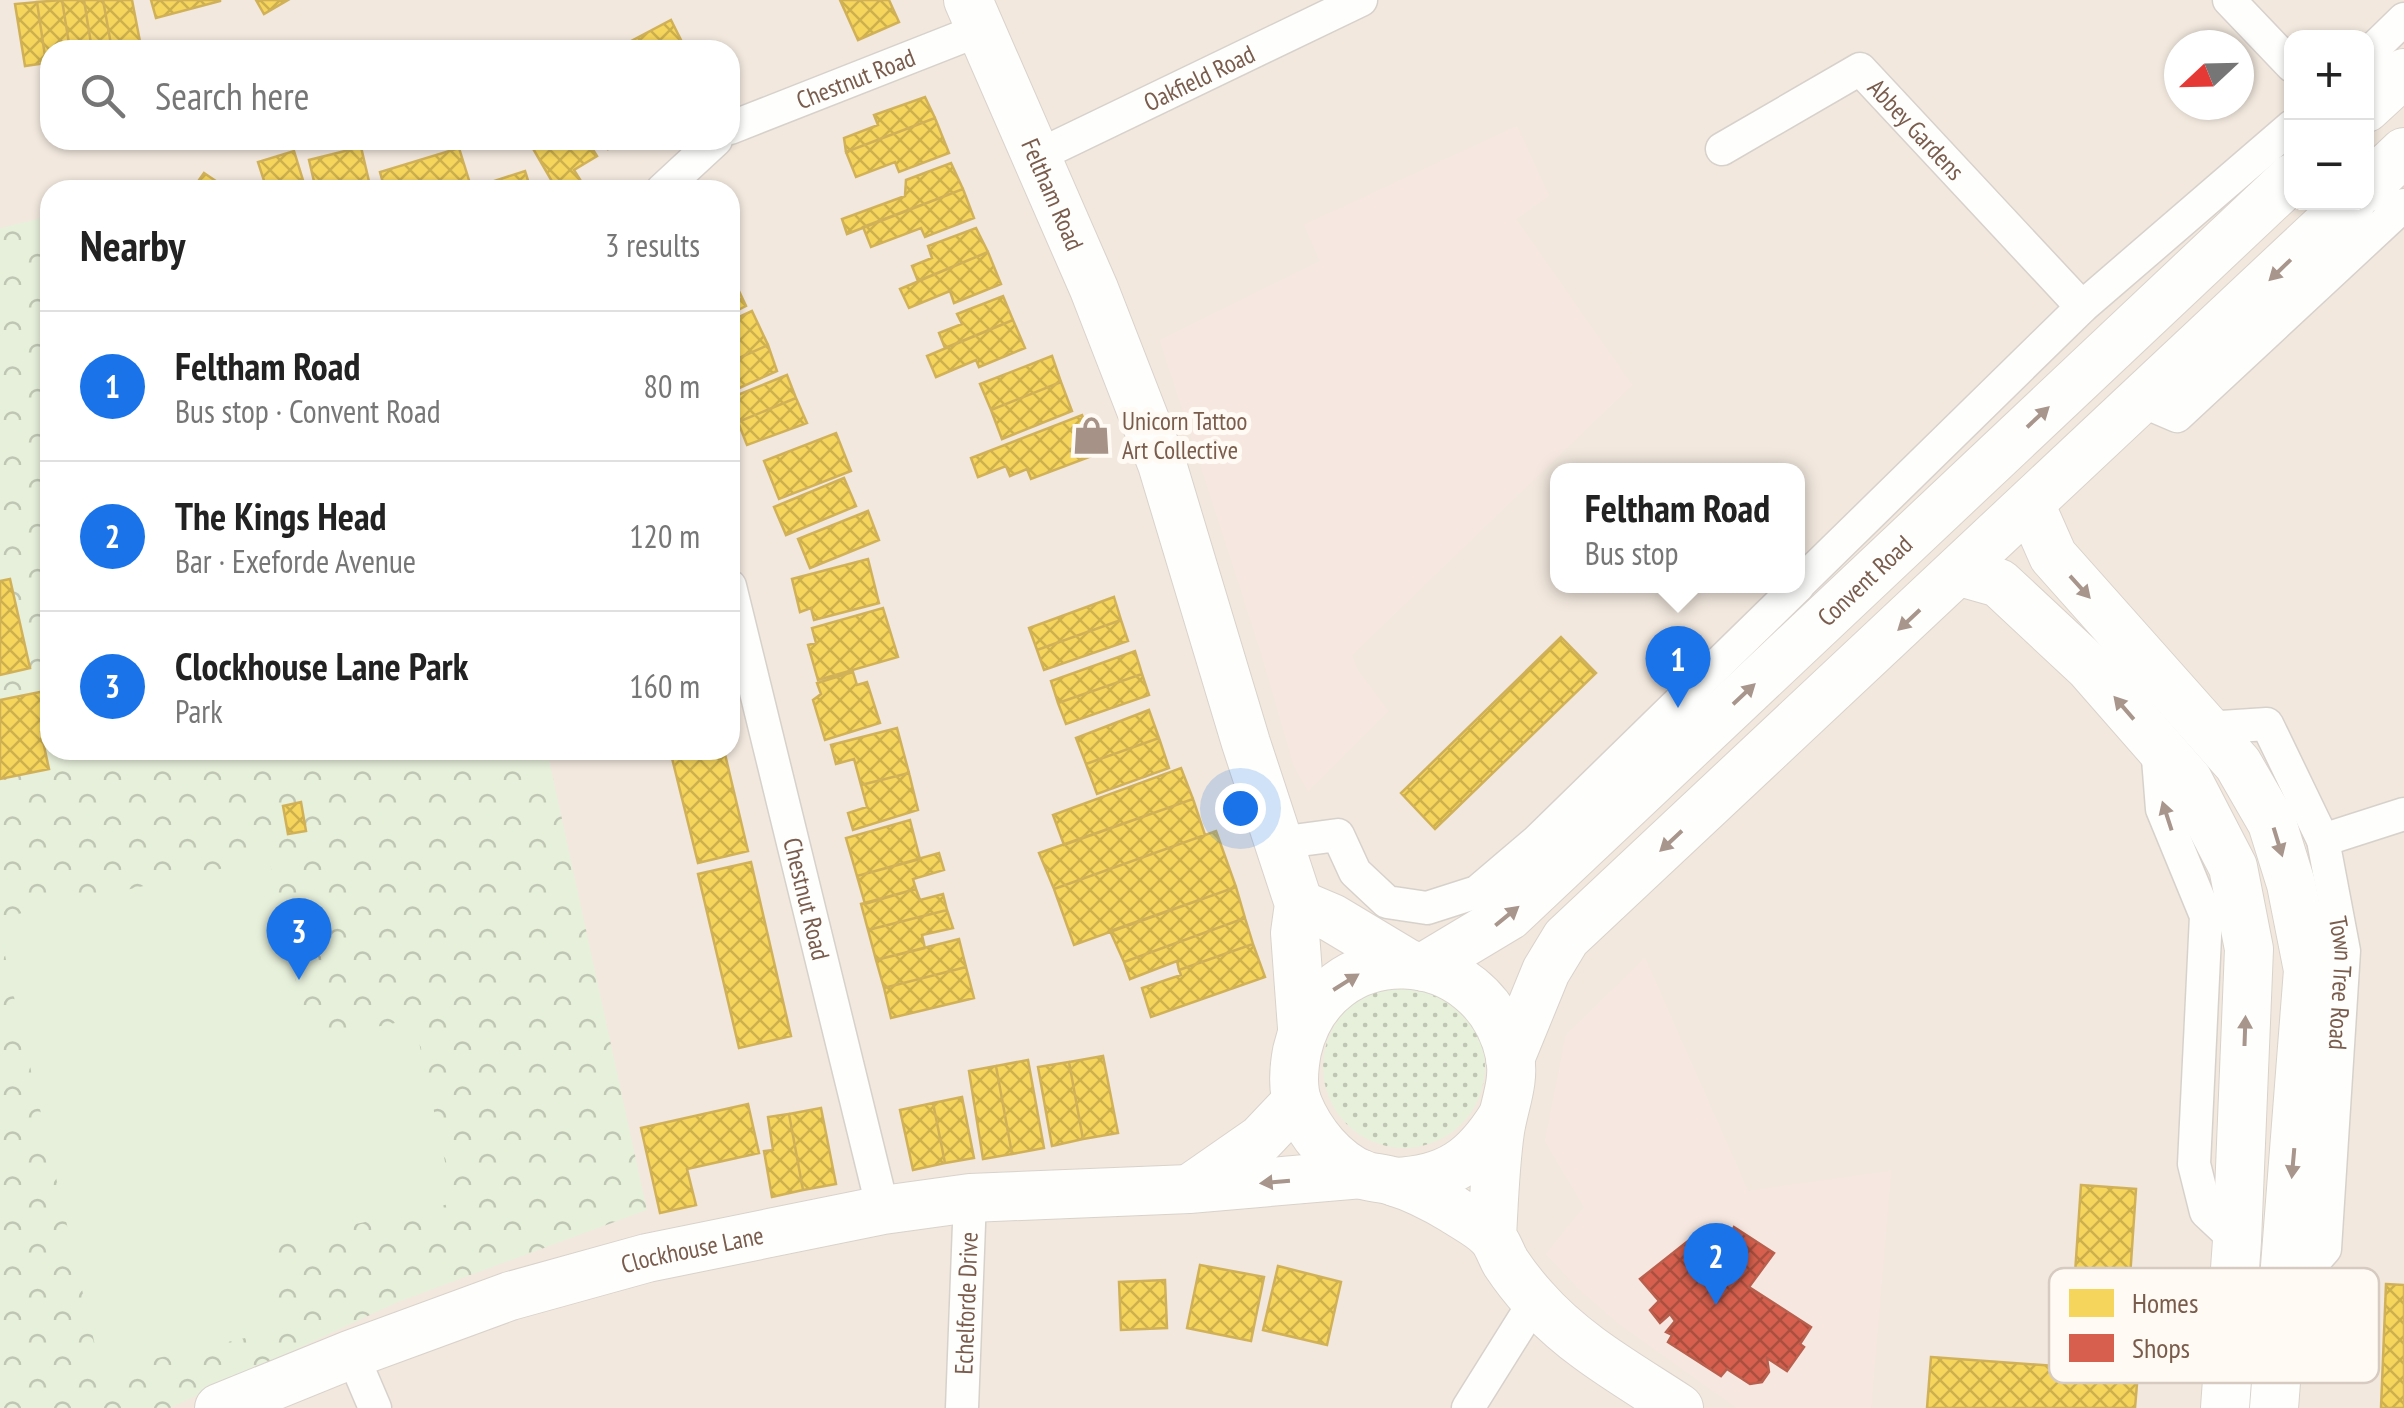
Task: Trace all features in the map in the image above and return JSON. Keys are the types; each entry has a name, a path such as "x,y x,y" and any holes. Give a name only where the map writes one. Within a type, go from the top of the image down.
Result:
{"main road":[{"name":"Feltham Road","path":"975,15 1094,289 1162,464 1299,904 1296,933 1302,1028"},
{"path":"2374,101 2404,73"},
{"path":"2374,180 2404,152"},
{"name":"Convent Road","path":"1415,965 1509,916 2284,186"},
{"path":"1510,1059 1546,970 1566,938 2343,210"},
{"name":"Town Tree Road","path":"2030,504 2053,556 2238,764 2272,823 2291,884 2308,970 2284,1268"},
{"path":"1960,572 1999,584 2089,668 2188,780 2233,867 2249,949 2234,1268"},
{"path":"1299,904 1415,965"},
{"path":"1492,1237 1502,1117 1511,1084 1510,1059 1500,1024 1471,988 1448,973 1415,965 1383,965 1350,976 1320,1000 1302,1028 1293,1068 1297,1102 1325,1150 1450,1208 1492,1237 1535,1301 1583,1345 1679,1408"},
{"path":"1189,1189 1261,1139 1297,1102"},
{"path":"1379,1178 1416,1181 1452,1170 1480,1150 1502,1117"},
{"name":"Clockhouse Lane","path":"220,1408 510,1296 647,1258 883,1210 970,1198 1379,1178"},
{"path":"2225,1408 2227,1383"},
{"name":"Town Tree Road","path":"2274,1408 2276,1383"}],"street":[{"name":"Oakfield Road","path":"1037,156 1362,0"},
{"path":"2229,0 2284,58"},
{"name":"Chestnut Road","path":"740,123 975,15"},
{"path":"2374,48 2404,19"},
{"name":"Abbey Gardens","path":"1722,149 1860,68 2082,307"},
{"name":"Convent Road","path":"1805,578 2082,307 2284,133"},
{"path":"673,180 705,150"},
{"path":"2142,401 2177,416 2404,206"},
{"name":"Convent Road","path":"1278,843 1338,835 1355,872 1387,902 1427,908 1477,892 1537,840 1790,593"},
{"name":"Chestnut Road","path":"740,627 883,1210"},
{"name":"Town Tree Road","path":"2206,728 2268,724 2323,840 2344,951 2325,1249 2309,1268"},
{"path":"2323,840 2404,814"},
{"name":"Echelforde Drive","path":"962,1408 970,1198"},
{"path":"1468,1408 1535,1301"},
{"path":"352,1354 376,1408"}],"shaded area":[{"path":"0,0 2404,0 2404,1408 0,1408"},
{"path":"1517,126 1549,196 1516,219 1632,385 1352,655 1357,669 1388,711 1308,791 1294,766 1160,340 1320,261 1304,225"},
{"path":"1645,958 1748,1191 1891,1171 1871,1408 1737,1408 1618,1323 1546,1254 1584,1207 1545,1141 1566,1035"}],"green space":[{"path":"40,218 40,760 549,760 647,1210 398,1302 170,1408 0,1408 0,228"},
{"path":"269,858 309,1041 414,1019 454,1203 267,1243 284,1329 101,1371 16,1006 0,918"},
{"path":"1404,986 1435,992 1461,1010 1479,1036 1485,1067 1479,1098 1461,1124 1435,1142 1404,1148 1373,1142 1347,1124 1329,1098 1323,1067 1329,1036 1347,1010 1373,992"}],"building: Homes":[{"path":"62,0 68,40 43,40 37,2"},
{"path":"62,0 84,0 90,40 68,40"},
{"path":"84,0 103,0 110,40 90,40"},
{"path":"103,0 132,0 140,40 110,40"},
{"path":"151,0 220,0 220,1 156,18"},
{"path":"256,0 288,0 264,14"},
{"path":"840,0 889,0 899,22 858,40"},
{"path":"37,2 43,40 40,64 25,66 15,4"},
{"path":"671,20 681,40 633,40"},
{"path":"925,97 935,118 846,152 844,138 878,125 874,115"},
{"path":"935,118 949,153 899,172 895,162 856,177 846,152"},
{"path":"362,150 369,180 314,180 309,160"},
{"path":"460,150 469,180 382,180 380,172"},
{"path":"534,150 593,150 597,156 574,170 580,180 551,180"},
{"path":"294,151 303,180 264,180 258,162"},
{"path":"951,163 963,189 847,234 842,219 905,196 906,180"},
{"path":"525,171 528,180 497,180"},
{"path":"963,189 974,218 925,237 921,228 871,247 863,227"},
{"path":"976,228 988,252 918,281 912,266 932,258 928,246"},
{"path":"988,252 1001,284 954,303 950,291 909,308 900,289"},
{"path":"1003,296 1013,320 945,348 939,333 962,324 957,314"},
{"path":"752,311 768,345 740,358 740,316"},
{"path":"1013,320 1025,348 979,367 976,360 936,377 927,356"},
{"path":"768,345 777,371 740,388 740,358"},
{"path":"1052,356 1061,382 991,410 980,384"},
{"path":"787,375 796,398 740,421 740,394"},
{"path":"1061,382 1072,411 1002,439 991,410"},
{"path":"796,398 807,423 747,445 740,421"},
{"path":"1082,415 1097,454 1031,479 1027,469 1010,476 1006,466 978,477 971,458"},
{"path":"836,433 851,471 779,499 764,461"},
{"path":"844,478 856,506 786,535 774,507"},
{"path":"868,511 879,540 810,568 798,539"},
{"path":"868,559 879,603 814,620 811,608 800,612 792,579"},
{"path":"10,579 30,668 0,675 0,581"},
{"path":"1114,597 1121,620 1037,650 1029,628"},
{"path":"883,608 898,657 818,680 808,645 816,643 812,628"},
{"path":"1121,620 1128,641 1044,670 1037,650"},
{"path":"1561,637 1596,673 1435,829 1401,793"},
{"path":"1135,651 1142,674 1058,703 1051,681"},
{"path":"853,672 857,685 867,682 880,723 825,740 813,700 821,694 817,683"},
{"path":"1142,674 1149,695 1066,724 1058,703"},
{"path":"40,692 40,760 47,760 49,769 0,779 0,700"},
{"path":"1149,710 1159,738 1086,764 1076,738"},
{"path":"897,728 909,773 861,785 854,759 836,764 831,745"},
{"path":"1159,738 1169,768 1097,794 1086,764"},
{"path":"672,760 726,760 748,851 698,863"},
{"path":"1181,768 1193,799 1064,845 1053,815"},
{"path":"909,773 918,810 853,830 848,813 867,807 861,785"},
{"path":"1193,799 1205,835 1054,889 1039,853"},
{"path":"301,802 306,831 288,834 283,806"},
{"path":"910,820 920,859 857,876 846,838"},
{"path":"1216,831 1236,887 1074,945 1054,889"},
{"path":"939,853 944,870 913,879 916,889 865,904 857,876"},
{"path":"751,862 791,1036 739,1048 698,874"},
{"path":"1236,887 1245,918 1124,962 1110,931"},
{"path":"916,889 920,900 943,894 947,910 868,930 861,904"},
{"path":"947,910 953,928 922,935 925,948 876,960 868,930"},
{"path":"1245,918 1253,944 1179,970 1177,961 1130,979 1124,962"},
{"path":"959,939 966,967 884,988 876,960"},
{"path":"1253,944 1265,977 1151,1017 1142,988 1181,975 1179,970"},
{"path":"966,967 974,998 891,1018 884,988"},
{"path":"1103,1056 1118,1133 1083,1139 1069,1062"},
{"path":"1028,1060 1044,1148 1012,1154 996,1066"},
{"path":"1069,1062 1083,1139 1052,1146 1038,1067"},
{"path":"996,1066 1012,1154 983,1159 969,1071"},
{"path":"962,1097 974,1158 945,1163 933,1103"},
{"path":"933,1103 945,1163 913,1170 900,1110"},
{"path":"748,1104 759,1153 687,1169 696,1205 660,1213 641,1128"},
{"path":"821,1108 836,1184 803,1190 789,1114"},
{"path":"789,1114 803,1190 772,1197 764,1151 773,1150 768,1117"},
{"path":"2081,1185 2136,1189 2131,1268 2075,1268"},
{"path":"1200,1265 1264,1277 1251,1341 1187,1328"},
{"path":"1278,1266 1341,1282 1327,1345 1263,1330"},
{"path":"1165,1280 1167,1328 1121,1330 1119,1282"},
{"path":"2386,1284 2404,1285 2404,1408 2381,1408"},
{"path":"1931,1357 2049,1366 2049,1383 2137,1383 2135,1408 1927,1408"}],"building: Shops":[{"path":"1707,1226 1729,1238 1734,1227 1774,1253 1749,1287 1811,1327 1800,1344 1804,1347 1787,1371 1767,1358 1769,1372 1762,1382 1750,1384 1727,1369 1721,1376 1668,1342 1672,1335 1666,1332 1675,1321 1670,1314 1660,1323 1650,1310 1659,1301 1640,1279"}],"place":[{"name":"Unicorn Tattoo Art Collective","path":"1092,435"},
{"name":"Feltham Road","path":"1678,708"},
{"name":"Clockhouse Lane Park","path":"299,980"},
{"name":"The Kings Head","path":"1716,1305"}]}
